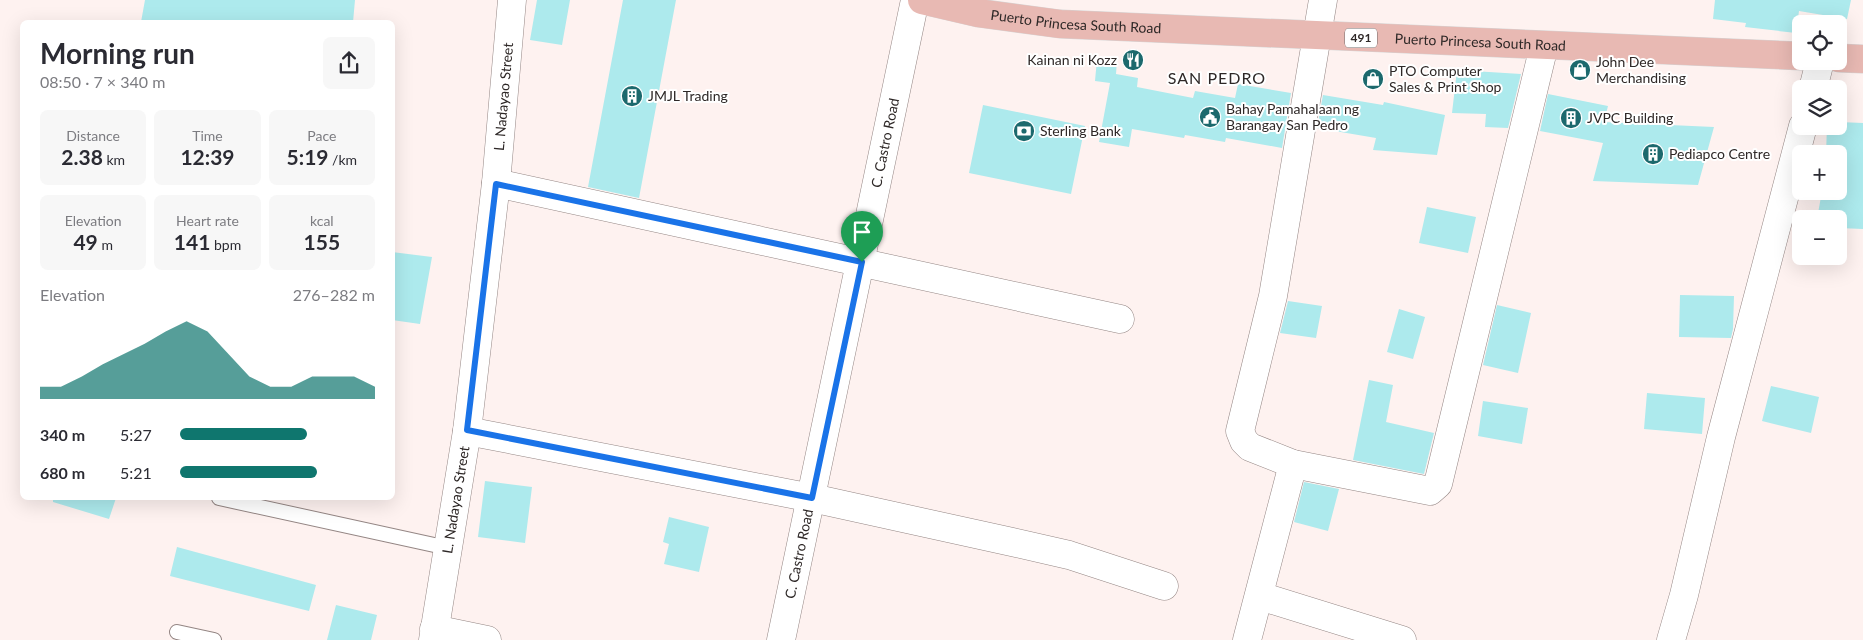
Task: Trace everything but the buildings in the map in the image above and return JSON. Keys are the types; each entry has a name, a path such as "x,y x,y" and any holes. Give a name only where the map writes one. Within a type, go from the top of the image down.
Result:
{"main road":[{"name":"Puerto Princesa South Road","path":"922,0 979,6 1060,24 1792,56"},
{"path":"1847,58 1863,59"}],"street":[{"name":"L. Nadayao Street","path":"433,634 467,430 496,184 512,0"},
{"name":"C. Castro Road","path":"782,640 915,0"},
{"path":"1323,0 1273,296 1240,431 1244,441 1250,447 1293,464 1430,491 1438,484 1544,46"},
{"path":"1671,640 1684,595 1721,437 1801,135"},
{"path":"496,184 1120,319"},
{"path":"467,430 812,498 1069,555 1164,586"},
{"path":"1247,640 1293,464"},
{"path":"1260,596 1402,640"},
{"path":"433,634 487,640"}],"lane":[{"path":"227,500 448,548"},
{"path":"177,632 214,640"}],"place":[{"name":"Kainan ni Kozz","path":"1133,60"},
{"name":"John Dee Merchandising","path":"1580,70"},
{"name":"PTO Computer Sales & Print Shop","path":"1373,79"},
{"name":"JMJL Trading","path":"632,96"},
{"name":"Bahay Pamahalaan ng Barangay San Pedro","path":"1210,117"},
{"name":"JVPC Building","path":"1571,118"},
{"name":"Sterling Bank","path":"1024,131"},
{"name":"Pediapco Centre","path":"1653,154"}],"district":[{"name":"SAN PEDRO","path":"1217,78"}],"route":[{"path":"496,184 862,262 812,498 467,430 496,184"}]}
